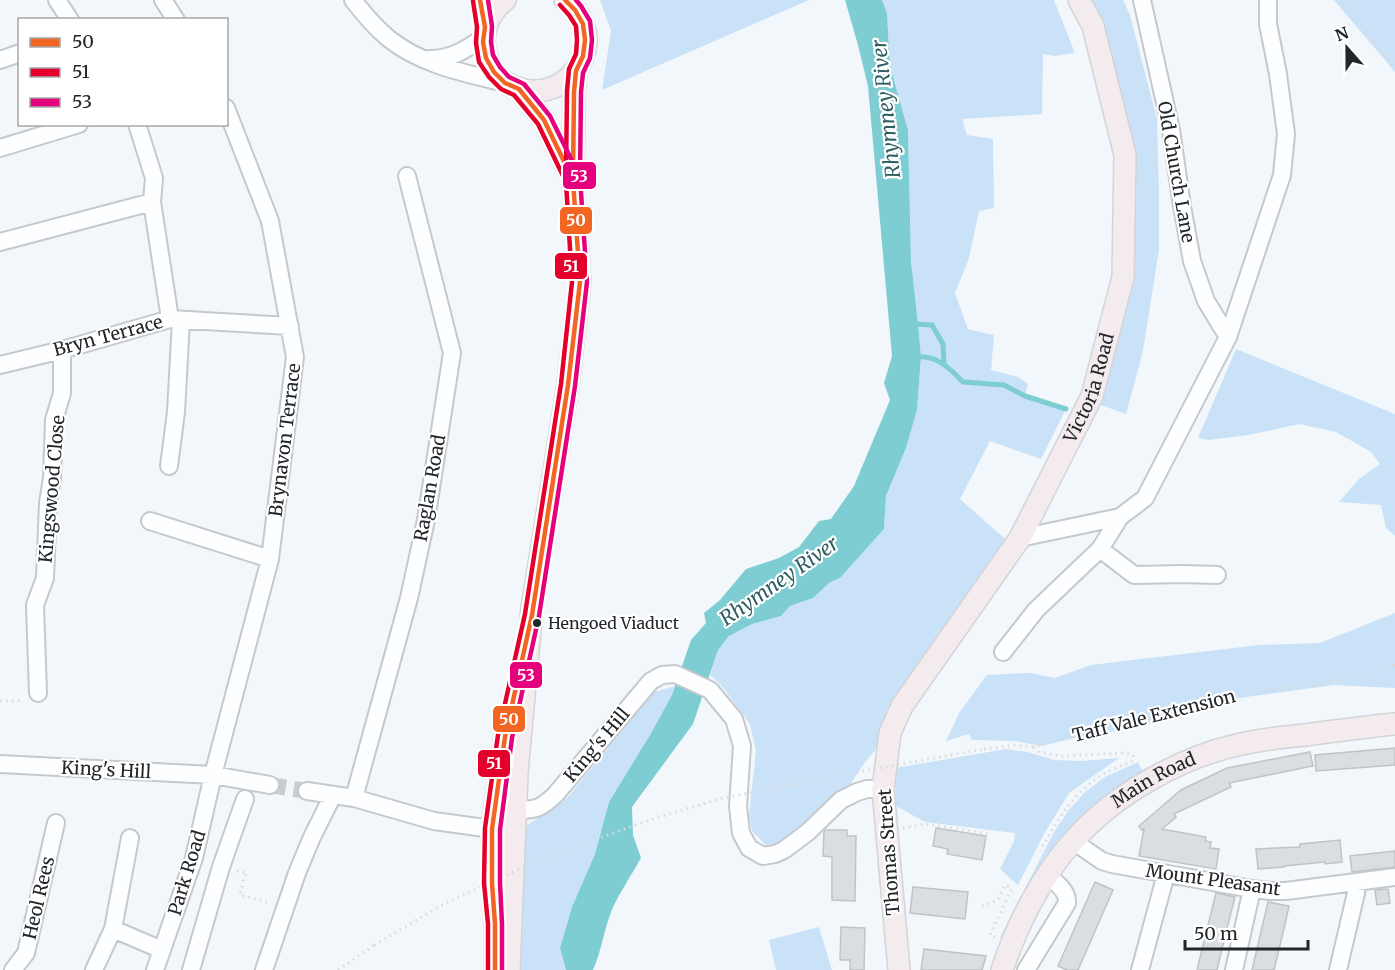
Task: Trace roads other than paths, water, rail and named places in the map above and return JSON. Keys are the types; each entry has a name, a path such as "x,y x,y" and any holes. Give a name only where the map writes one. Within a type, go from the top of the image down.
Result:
{"main road":[{"path":"480,0 485,32"},
{"path":"505,0 492,13 485,32 483,42 486,58 494,72 512,86 544,120 573,180"},
{"path":"495,970 492,829 506,737 532,615 568,386 580,282 573,180 573,101 576,71 583,56 585,40 583,24 575,10 565,0"},
{"name":"Victoria Road","path":"890,734 902,706 1020,538 1092,396 1123,277 1125,155 1093,26 1079,0"},
{"path":"512,86 535,92 550,89 564,82 576,71"},
{"path":"509,970 517,773 532,615"},
{"name":"Main Road","path":"1002,970 1008,951 1031,902 1047,876 1073,841 1115,802 1181,765 1237,745 1395,724"},
{"name":"Thomas Street","path":"890,734 883,789 899,970"}],"street":[{"path":"57,0 69,18"},
{"path":"163,0 175,18"},
{"path":"353,0 388,37 404,49 460,72 512,86"},
{"name":"Old Church Lane","path":"1142,0 1171,130 1192,261 1206,301 1228,337"},
{"path":"1004,652 1036,610 1100,549 1120,517 1145,498 1228,337 1282,175 1286,134 1268,24 1268,0"},
{"path":"422,58 441,60 468,49 485,32"},
{"path":"0,60 18,54"},
{"name":"Brynavon Terrace","path":"213,775 270,559 295,357 270,221 228,113"},
{"path":"0,148 72,126"},
{"path":"138,126 154,178 152,202 176,319 176,412 169,466"},
{"name":"Raglan Road","path":"354,798 409,598 426,520 452,353 407,176"},
{"path":"0,242 152,202"},
{"name":"Bryn Terrace","path":"0,365 176,319 290,326"},
{"name":"Kingswood Close","path":"38,693 35,605 45,578 54,420 62,393 62,350"},
{"path":"1020,538 1120,517"},
{"path":"150,521 270,559"},
{"path":"1100,549 1134,575 1217,575"},
{"name":"King's Hill","path":"515,810 533,810 545,804 651,681 662,675 675,674 710,690 734,719 742,746 738,806 741,833 749,848 763,856 784,850 808,832 841,800 867,789 883,789"},
{"name":"King's Hill","path":"0,764 213,775 270,785"},
{"name":"Park Road","path":"155,970 194,858 213,775"},
{"path":"307,790 354,798 434,821 492,829"},
{"path":"264,970 297,873 333,795"},
{"path":"191,970 221,867 245,799"},
{"name":"Heol Rees","path":"13,970 26,953 56,823"},
{"path":"94,970 113,929 130,838"},
{"name":"Mount Pleasant","path":"1073,841 1102,861 1112,864 1252,889 1286,891 1395,877"},
{"path":"194,858 221,867"},
{"path":"1140,970 1166,874"},
{"path":"1026,970 1067,903 1068,897 1064,891 1047,876"},
{"path":"1338,970 1356,893 1356,883"},
{"path":"1234,970 1252,889"},
{"path":"113,929 162,950"}],"water":[{"name":"Rhymney River","path":"845,0 882,0 887,13 890,66 908,130 911,261 921,356 917,410 906,448 886,496 884,529 840,578 830,582 813,598 790,606 781,616 752,624 729,636 718,650 693,724 632,807 633,835 641,858 613,907 593,970 566,970 560,948 572,907 595,854 609,802 672,695 691,640 706,623 704,613 720,600 746,569 779,558 799,547 819,521 831,519 854,486 890,400 884,383 892,356 868,86"}],"waterway":[{"path":"911,324 932,325 943,344 944,362"},
{"path":"913,357 936,360 963,382 1004,385 1025,396 1066,409"}],"tunnel":[{"path":"270,785 307,791"}],"place":[{"name":"Hengoed Viaduct","path":"537,623"}]}
